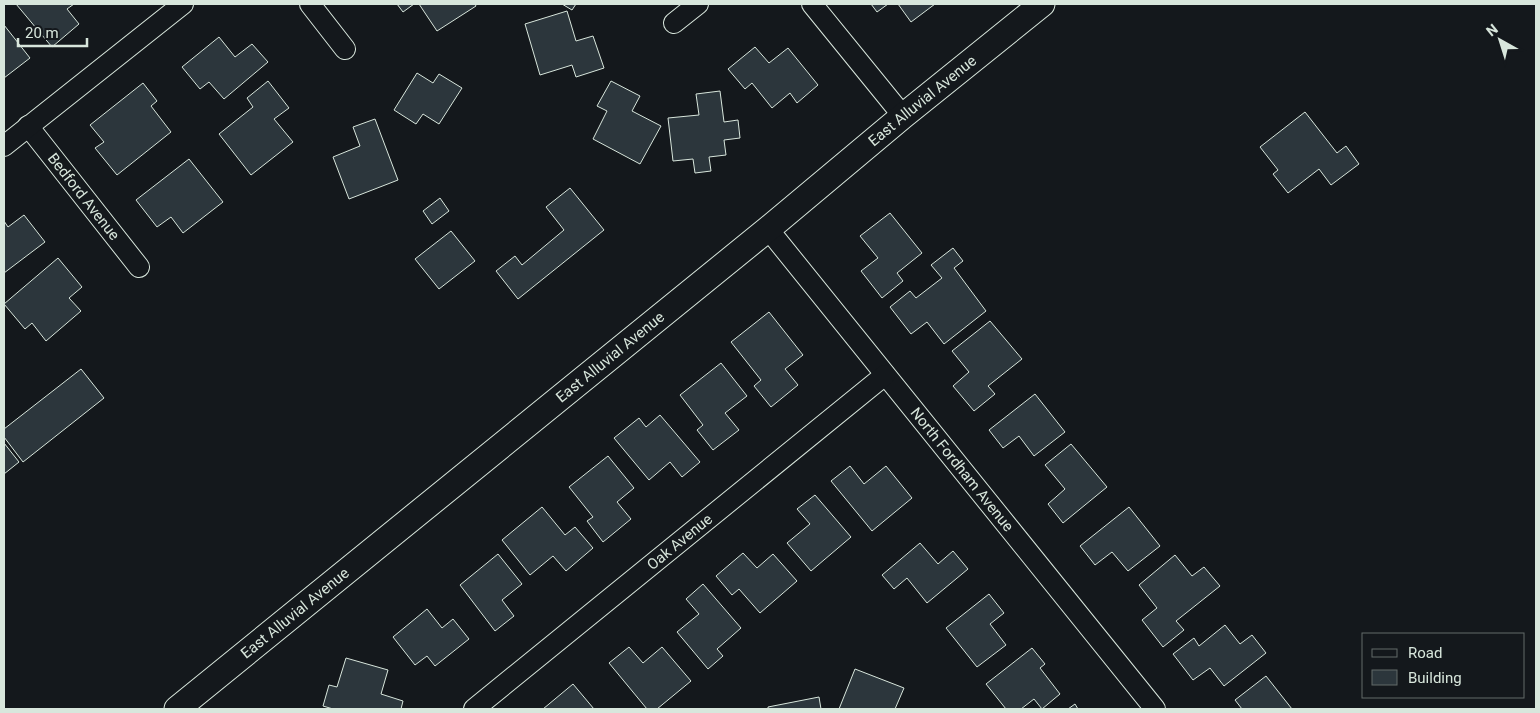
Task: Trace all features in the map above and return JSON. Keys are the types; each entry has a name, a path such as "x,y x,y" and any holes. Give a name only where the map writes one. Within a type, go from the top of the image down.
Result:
{"street":[{"path":"4,146 183,4"},
{"path":"310,4 345,48"},
{"path":"674,23 698,4"},
{"path":"812,4 903,116"},
{"name":"East Alluvial Avenue","path":"177,709 1042,4"},
{"name":"Bedford Avenue","path":"28,126 139,267"},
{"name":"North Fordham Avenue","path":"768,229 1156,709"},
{"name":"Oak Avenue","path":"474,709 885,375"}],"building":[{"path":"16,4 74,4 67,9 79,24 52,47"},
{"path":"397,4 414,4 403,12"},
{"path":"419,4 475,4 476,6 437,31"},
{"path":"562,4 576,4 572,10"},
{"path":"871,4 888,4 877,12"},
{"path":"898,4 935,4 911,22"},
{"path":"567,11 576,41 593,36 604,68 576,77 572,65 540,75 525,24"},
{"path":"4,25 30,58 4,78"},
{"path":"219,37 235,57 252,44 268,62 224,99 209,82 200,89 182,67"},
{"path":"755,47 769,63 788,48 818,85 797,103 790,93 772,108 752,83 745,89 728,69"},
{"path":"417,73 433,83 439,74 462,88 439,124 423,114 416,124 394,110"},
{"path":"268,81 289,108 274,119 293,142 251,175 219,134 253,107 247,98"},
{"path":"611,81 640,96 632,111 661,126 640,164 593,139 607,111 597,106"},
{"path":"143,83 157,101 151,106 171,132 117,175 95,148 104,142 90,125"},
{"path":"720,91 724,122 738,120 740,138 724,140 726,155 709,157 711,171 695,173 693,159 673,161 668,118 699,115 696,94"},
{"path":"1305,112 1337,153 1346,146 1359,164 1331,185 1319,169 1288,193 1273,174 1278,170 1260,147"},
{"path":"375,119 398,180 349,199 333,157 360,146 353,127"},
{"path":"189,159 223,202 183,233 171,217 157,227 136,200"},
{"path":"570,188 604,230 518,299 496,271 515,256 522,265 564,230 546,207"},
{"path":"440,198 449,211 432,224 423,211"},
{"path":"890,213 922,253 897,273 903,281 882,298 861,271 878,258 860,236"},
{"path":"24,215 45,242 4,273 4,221 8,227"},
{"path":"451,231 475,261 439,289 415,259"},
{"path":"953,248 963,261 954,268 986,311 944,344 927,322 911,334 890,307 910,291 916,298 942,278 931,265"},
{"path":"58,258 82,287 69,298 81,311 46,341 32,323 25,329 4,304"},
{"path":"769,312 803,355 785,369 798,385 771,407 754,386 761,380 731,342"},
{"path":"990,321 1022,359 988,386 995,394 974,411 953,386 969,372 952,351"},
{"path":"721,363 747,396 725,413 739,430 713,450 697,430 703,425 680,395"},
{"path":"81,369 104,398 23,462 4,437 4,429"},
{"path":"1035,394 1065,432 1034,456 1019,436 1003,448 989,430"},
{"path":"660,415 700,462 682,477 670,462 649,480 614,438 639,418 646,427"},
{"path":"4,443 19,462 4,474"},
{"path":"1071,444 1107,487 1063,523 1048,504 1065,489 1045,465"},
{"path":"608,456 634,488 617,502 631,519 603,542 587,521 593,517 569,487"},
{"path":"850,466 864,484 886,466 912,498 872,531 831,481"},
{"path":"815,495 851,537 811,571 787,543 810,524 797,509"},
{"path":"542,507 565,535 575,527 593,548 566,571 553,556 530,575 502,540"},
{"path":"1129,507 1160,546 1128,571 1112,552 1095,565 1080,546"},
{"path":"920,543 938,564 953,551 968,569 927,603 907,578 894,589 882,575"},
{"path":"743,553 757,568 773,554 797,581 760,613 739,589 732,595 716,576"},
{"path":"498,554 522,584 502,600 514,616 495,631 460,585"},
{"path":"1175,555 1192,576 1204,567 1220,586 1176,621 1184,630 1163,647 1142,620 1157,608 1139,585"},
{"path":"703,584 741,628 717,649 723,656 708,669 677,632 699,614 686,599"},
{"path":"989,594 1004,613 990,624 1006,645 977,667 946,628"},
{"path":"427,609 442,628 453,619 469,639 435,666 427,656 415,665 393,637"},
{"path":"1225,625 1240,644 1252,635 1266,653 1224,686 1210,668 1193,680 1173,654 1194,638 1199,646"},
{"path":"629,647 643,663 662,647 691,681 657,709 647,709 609,663"},
{"path":"1032,648 1045,664 1040,668 1060,694 1042,709 1034,699 1021,709 1006,709 986,684"},
{"path":"346,658 388,670 381,694 403,701 401,709 333,709 323,706 329,685 337,687"},
{"path":"855,669 904,688 895,709 839,709"},
{"path":"1266,676 1292,709 1242,709 1235,700"},
{"path":"573,684 594,709 543,709"},
{"path":"819,697 821,709 768,709 768,707"},
{"path":"1075,704 1078,709 1068,709"}]}
